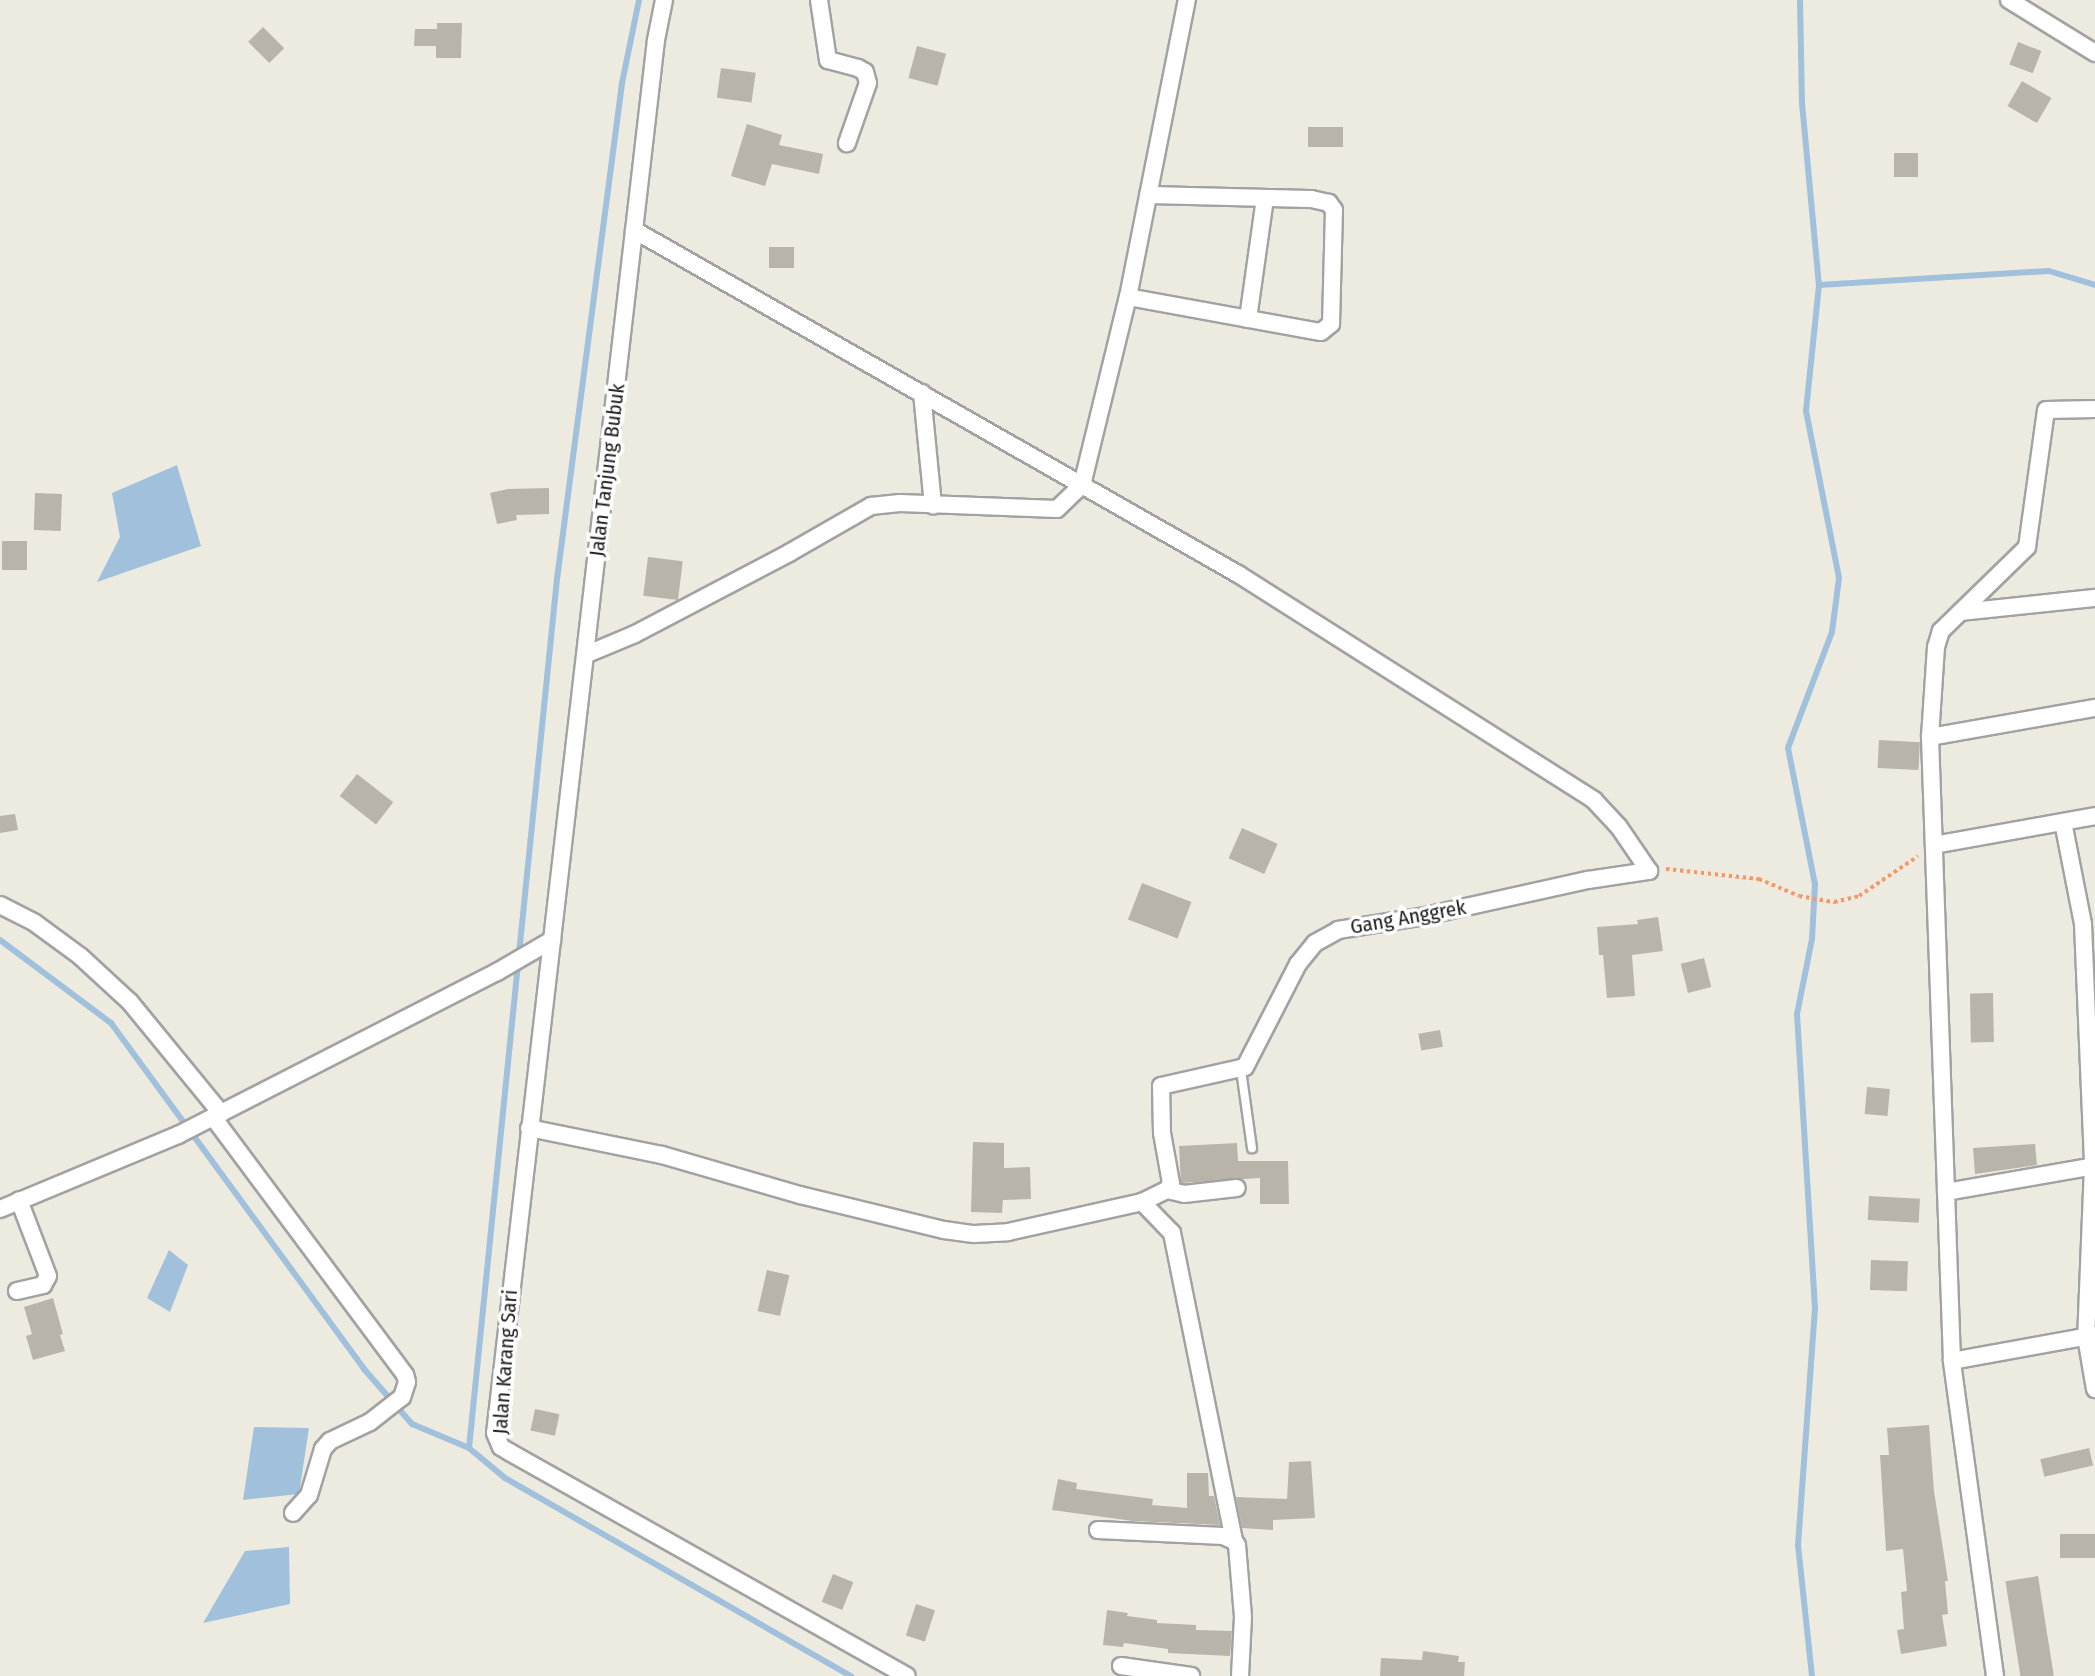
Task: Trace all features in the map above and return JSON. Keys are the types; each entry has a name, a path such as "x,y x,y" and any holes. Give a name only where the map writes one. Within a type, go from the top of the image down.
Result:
{"street":[{"name":"Jalan Tanjung Bubuk","path":"552,940 656,40 664,0"},
{"path":"819,0 828,60 865,72 868,83 847,143"},
{"path":"585,655 683,609 871,506 1057,509 1082,485 1128,297 1187,0"},
{"path":"2009,0 2095,53"},
{"path":"1128,297 1321,332 1331,324 1334,210 1324,200 1148,195"},
{"path":"1248,319 1265,198"},
{"path":"635,230 1082,485"},
{"path":"922,394 933,505"},
{"path":"1995,1676 1952,1361 1930,737 1938,639 1941,631 2027,547 2046,410 2095,410"},
{"name":"Gang Anggrek","path":"1082,485 1238,573 1594,800 1619,827 1649,871 1588,880 1425,916 1338,930 1315,943 1298,964 1250,1061 1241,1070"},
{"path":"1961,612 2095,598"},
{"path":"1930,737 2095,708"},
{"path":"1934,845 2095,816"},
{"path":"2063,822 2089,923 2094,1166 2090,1336 2095,1389"},
{"path":"0,905 35,923 80,956 130,1002 405,1375 406,1389 402,1397 370,1422 330,1441 323,1449 309,1495 293,1513"},
{"path":"0,1209 178,1135 497,972 552,940"},
{"name":"Jalan Karang Sari","path":"552,940 498,1403 497,1441 523,1460 906,1676"},
{"path":"529,1128 662,1154 800,1195 944,1230 1008,1232 1142,1202 1167,1190 1171,1183 1162,1133 1161,1086 1241,1070"},
{"path":"1946,1192 2094,1166"},
{"path":"1167,1190 1184,1194 1237,1188"},
{"path":"17,1291 43,1285 48,1276 19,1200"},
{"path":"1142,1202 1172,1233 1234,1541 1237,1545 1243,1617 1240,1676"},
{"path":"1952,1361 2090,1336"},
{"path":"1098,1530 1223,1536 1234,1541"},
{"path":"1121,1666 1139,1672 1191,1676"}],"lane":[{"path":"1241,1070 1252,1148"}],"path":[{"path":"1672,869 1759,879 1799,896 1834,902 1859,896 1934,845"}],"water":[{"path":"177,465 201,546 97,582 120,537 112,493"},
{"path":"169,1250 188,1265 170,1312 147,1298"},
{"path":"254,1427 309,1428 299,1494 243,1500"},
{"path":"289,1547 290,1604 203,1623 245,1551"}],"building":[{"path":"437,23 462,23 461,58 436,58 436,46 414,46 415,29 437,29"},
{"path":"263,27 284,48 269,63 248,42"},
{"path":"2018,42 2041,51 2033,73 2009,64"},
{"path":"917,46 946,54 937,86 908,78"},
{"path":"721,68 756,73 751,103 717,98"},
{"path":"2022,81 2051,98 2037,123 2008,106"},
{"path":"747,124 782,135 779,145 823,154 819,174 772,164 765,186 731,176"},
{"path":"1308,127 1343,127 1343,147 1308,147"},
{"path":"1894,153 1918,153 1918,177 1894,177"},
{"path":"769,247 794,247 794,268 769,268"},
{"path":"549,488 549,514 516,515 517,520 497,524 490,493 508,489"},
{"path":"35,493 62,494 61,531 34,530"},
{"path":"2,541 27,541 27,570 2,570"},
{"path":"648,557 683,561 678,600 643,596"},
{"path":"1879,740 1920,742 1918,770 1878,768"},
{"path":"357,774 393,802 376,824 340,796"},
{"path":"15,814 18,830 0,833 0,816"},
{"path":"1242,828 1278,844 1264,874 1229,858"},
{"path":"1142,883 1191,902 1178,938 1128,919"},
{"path":"1658,917 1663,951 1632,955 1635,996 1607,998 1597,927 1638,924 1637,920"},
{"path":"1704,958 1711,987 1688,993 1681,964"},
{"path":"1970,993 1993,993 1994,1042 1971,1042"},
{"path":"1440,1030 1443,1047 1421,1051 1418,1034"},
{"path":"1867,1087 1890,1089 1888,1116 1865,1114"},
{"path":"973,1142 1004,1143 1004,1168 1030,1167 1031,1199 1003,1200 1002,1213 971,1212"},
{"path":"1237,1143 1238,1161 1288,1161 1289,1204 1260,1204 1260,1178 1181,1183 1179,1146"},
{"path":"2035,1144 2037,1165 1975,1174 1973,1148"},
{"path":"1869,1196 1920,1199 1919,1223 1868,1220"},
{"path":"1871,1260 1908,1261 1907,1291 1870,1290"},
{"path":"767,1270 789,1275 780,1316 758,1311"},
{"path":"53,1298 65,1351 33,1360 26,1336 32,1334 24,1307"},
{"path":"535,1409 559,1414 555,1436 530,1431"},
{"path":"1929,1425 1934,1491 1948,1581 1945,1581 1948,1614 1942,1615 1947,1646 1901,1654 1897,1630 1904,1629 1901,1592 1907,1591 1903,1549 1886,1551 1880,1455 1889,1455 1887,1428"},
{"path":"2089,1448 2093,1466 2044,1477 2040,1459"},
{"path":"1311,1461 1315,1518 1273,1520 1273,1530 1242,1528 1236,1497 1287,1499 1289,1462"},
{"path":"1187,1473 1208,1473 1209,1496 1214,1496 1220,1525 1133,1521 1052,1510 1058,1479 1077,1483 1076,1489 1153,1499 1152,1505 1187,1508"},
{"path":"2060,1534 2095,1534 2095,1558 2060,1558"},
{"path":"833,1574 853,1582 842,1610 822,1602"},
{"path":"2038,1576 2054,1676 2020,1676 2005,1581"},
{"path":"916,1604 935,1610 925,1642 906,1635"},
{"path":"1107,1610 1157,1620 1157,1623 1196,1625 1196,1630 1232,1631 1230,1656 1168,1653 1168,1649 1124,1643 1123,1647 1103,1645"},
{"path":"1423,1651 1459,1656 1458,1662 1465,1662 1464,1676 1380,1676 1381,1658 1422,1660"}],"waterway":[{"path":"469,1448 557,579 622,83 639,0"},
{"path":"1800,0 1802,103 1819,285 1806,411 1839,578 1832,632 1788,748 1815,884 1812,939 1797,1014 1815,1308 1798,1545 1812,1676"},
{"path":"1819,285 2049,271 2095,285"},
{"path":"0,940 111,1023 364,1369 412,1424 469,1448 505,1478 851,1676"}]}
